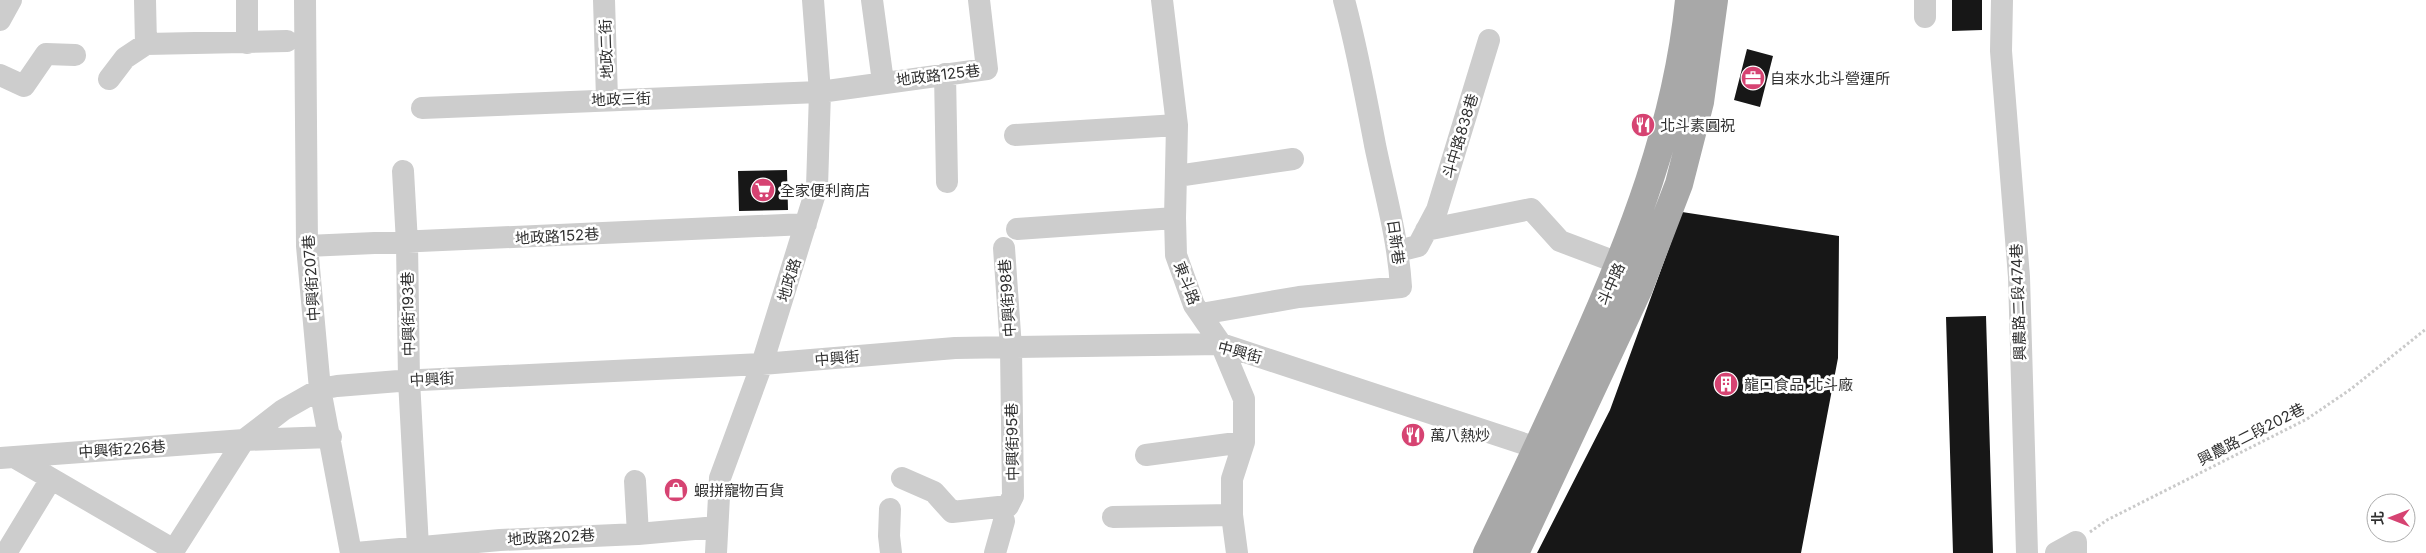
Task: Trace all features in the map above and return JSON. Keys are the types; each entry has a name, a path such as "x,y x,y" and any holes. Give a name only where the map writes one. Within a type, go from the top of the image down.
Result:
{"main road":[{"name":"斗中路","path":"1515,553 1550,452 1634,227 1672,104 1685,43 1689,0"},
{"name":"斗中路","path":"1487,553 1550,452 1613,340 1639,288 1679,184 1700,102 1714,0"}],"street":[{"path":"0,20 11,0"},
{"path":"145,0 146,44"},
{"path":"247,0 247,43"},
{"name":"中興街207巷","path":"304,0 307,246 320,389 331,437 351,553"},
{"name":"地政二街","path":"604,0 607,99"},
{"name":"地政路","path":"716,553 720,478 762,364 817,186 820,92 814,0"},
{"path":"872,0 883,82"},
{"name":"地政路125巷","path":"820,92 987,69 979,0"},
{"name":"東斗路","path":"1162,0 1177,125 1176,255 1194,305 1221,344 1244,399 1244,442 1232,479 1232,515 1237,553"},
{"name":"日新巷","path":"1201,314 1299,297 1401,287 1398,251 1360,61 1344,0"},
{"name":"興農路二段474巷","path":"2002,0 2001,51 2019,277 2027,553"},
{"name":"斗中路838巷","path":"1398,251 1418,246 1437,210 1489,40"},
{"path":"108,79 125,58 146,44 287,42"},
{"path":"0,75 24,86 46,54 74,55"},
{"path":"945,74 947,182"},
{"name":"地政三街","path":"422,108 607,99 820,92"},
{"path":"1015,135 1177,125"},
{"path":"1177,176 1293,159"},
{"name":"中興街193巷","path":"403,171 407,243 409,380 418,547"},
{"path":"1426,230 1532,209 1560,241 1621,264"},
{"path":"1017,229 1175,218"},
{"name":"地政路152巷","path":"307,246 806,224"},
{"name":"中興街98巷","path":"1004,248 1011,348"},
{"name":"中興街","path":"173,551 244,440 283,410 320,389 409,380 762,364 955,348 1221,344 1550,452"},
{"name":"中興街95巷","path":"902,478 934,492 952,512 1008,506 1014,496 1011,348"},
{"name":"中興街226巷","path":"7,457 244,440 331,437"},
{"path":"1146,456 1244,442"},
{"path":"7,457 52,479 173,551"},
{"path":"6,553 52,479"},
{"path":"635,481 638,534"},
{"path":"890,509 889,536 891,553"},
{"path":"1113,517 1232,515"},
{"path":"995,553 1004,521"},
{"name":"地政路202巷","path":"356,553 418,547 502,546 717,527"},
{"path":"2056,553 2076,548"}],"path":[{"name":"興農路二段202巷","path":"2076,548 2107,520 2307,419 2352,389 2426,329"}],"building":[{"path":"1952,0 1982,0 1982,30 1952,31"},
{"name":"自來水北斗營運所","path":"1747,49 1773,56 1760,107 1734,100"},
{"name":"全家便利商店","path":"787,170 788,210 739,211 738,171"},
{"name":"龍口食品 北斗廠","path":"1682,212 1839,236 1838,358 1801,553 1537,553 1610,410"},
{"path":"1986,316 1993,553 1953,553 1946,317"}],"place":[{"name":"自來水北斗營運所","path":"1753,78"},
{"name":"北斗素圓祝","path":"1643,125"},
{"name":"全家便利商店","path":"763,190"},
{"name":"龍口食品 北斗廠","path":"1726,384"},
{"name":"萬八熱炒","path":"1413,435"},
{"name":"蝦拼寵物百貨","path":"676,490"}]}
